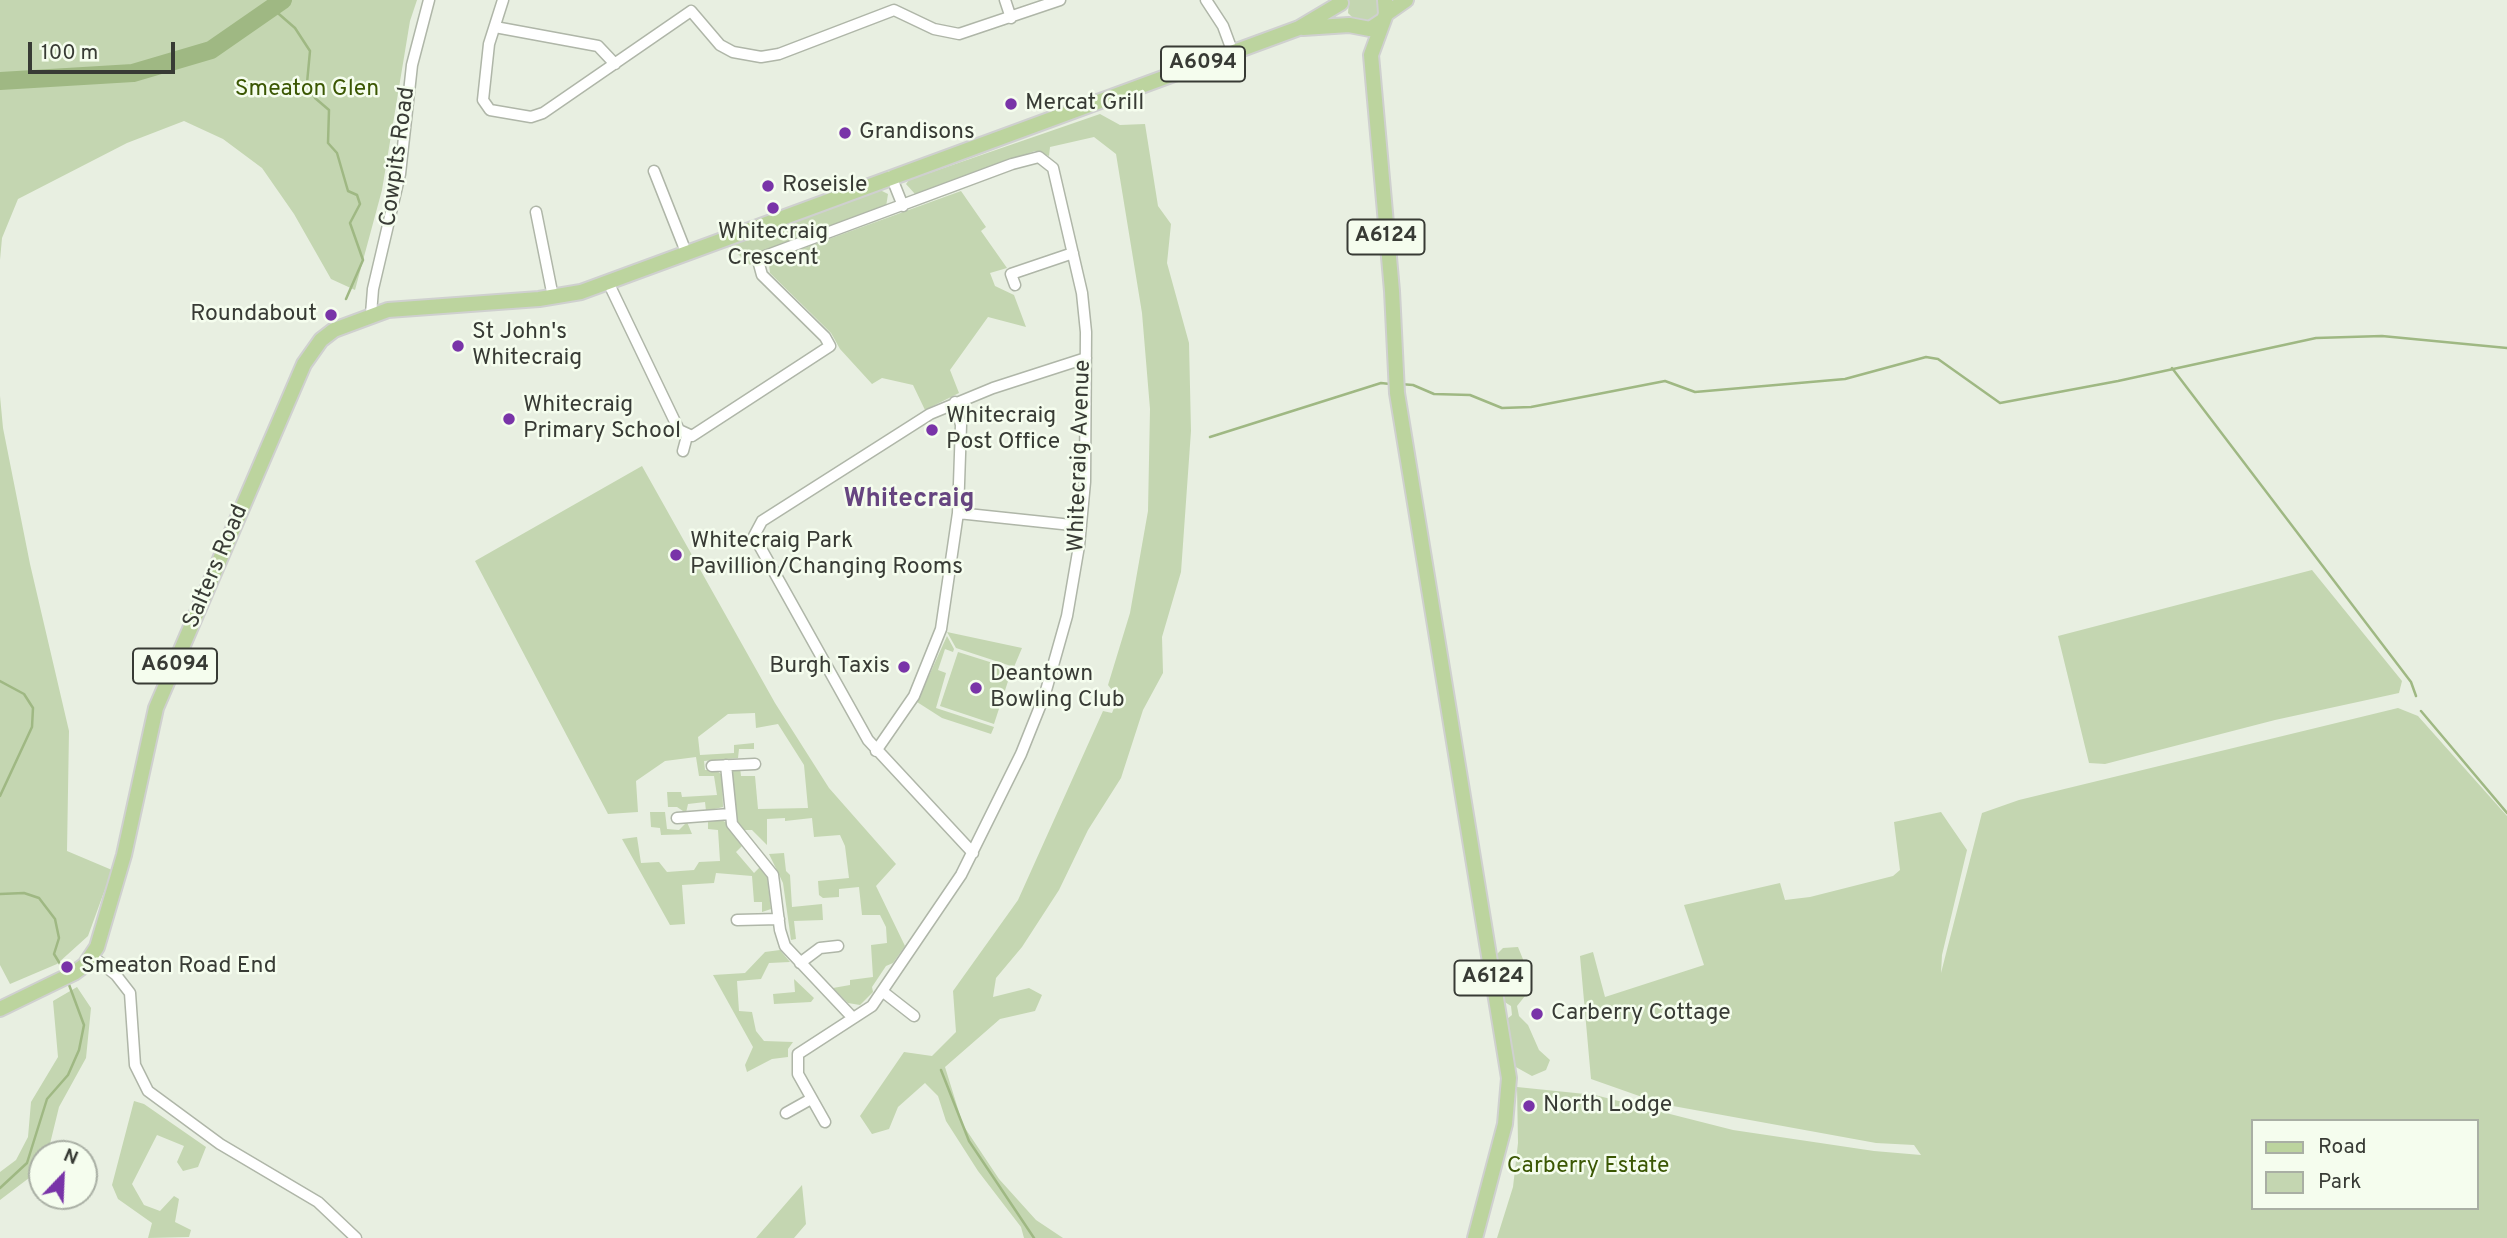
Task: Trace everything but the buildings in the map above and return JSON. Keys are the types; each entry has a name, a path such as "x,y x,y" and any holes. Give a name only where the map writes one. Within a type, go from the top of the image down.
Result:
{"main road":[{"path":"1341,2 1342,15 1352,27 1370,29 1384,12 1406,0"},
{"name":"A6094","path":"371,314 397,309 553,297 581,292 891,176 1233,53 1298,28 1341,2"},
{"name":"A6124","path":"1384,12 1371,55 1392,291 1397,393 1508,1064 1509,1099 1505,1124 1475,1238"},
{"name":"A6094","path":"1298,28 1352,27"},
{"name":"A6124","path":"1352,27 1371,55"},
{"name":"Salters Road","path":"0,1009 74,973 92,956 124,855 156,708 299,377 321,340 344,324 371,314"}],"street":[{"name":"Cowpits Road","path":"371,314 373,289 400,174 411,65 429,0"},
{"path":"503,0 489,44 485,106 496,112 537,116 691,11 720,45 733,52 761,57 779,54 893,5 934,29 959,34 1060,0"},
{"path":"1005,0 1011,18"},
{"path":"1206,0 1223,26 1233,53"},
{"path":"495,27 598,46 615,64"},
{"name":"Whitecraig Avenue","path":"825,1122 796,1068 798,1054 867,1011 944,903 974,853 1021,754 1045,694 1067,616 1082,526 1086,358 1084,308 1053,168 1039,157 1012,164 903,206"},
{"path":"654,171 686,252"},
{"path":"687,436 707,428 830,346 825,337 762,275 759,269 761,260 903,206 891,176"},
{"path":"536,212 553,297"},
{"path":"1014,285 1011,274 1073,253"},
{"path":"608,282 679,429 687,436"},
{"path":"974,853 876,751 756,542 756,528 762,521 910,426 954,402 1086,358"},
{"path":"876,751 900,720 931,660 946,604 958,513 961,425 954,402"},
{"path":"683,451 687,436"},
{"path":"958,513 1082,526"},
{"path":"712,766 755,764"},
{"path":"726,765 730,814 736,832 773,875 785,946 853,1018"},
{"path":"677,818 730,814"},
{"path":"737,920 779,919"},
{"path":"800,963 820,948 838,946"},
{"path":"92,956 117,975 130,993 135,1065 148,1091 220,1144 318,1202 356,1238"},
{"path":"882,991 914,1016"},
{"path":"786,1113 811,1099"}],"green space":[{"name":"Smeaton Glen","path":"0,0 417,0 410,21 382,190 355,290 331,279 294,214 262,168 223,139 184,121 127,143 18,199 2,238 0,260"},
{"path":"1349,0 1378,0 1379,13 1366,23 1356,21 1348,13"},
{"path":"1100,114 1120,125 1145,124 1158,206 1171,224 1167,263 1189,343 1191,431 1181,572 1162,637 1163,673 1143,710 1121,778 1088,830 1059,890 1022,947 996,978 993,997 1029,988 1042,995 1035,1011 1000,1019 945,1067 963,1125 999,1179 1036,1220 1063,1238 1024,1238 1021,1227 978,1171 946,1121 938,1096 925,1083 898,1107 889,1129 872,1134 860,1116 904,1052 932,1056 956,1032 953,991 1018,900 1103,711 1112,713 1118,698 1108,685 1130,613 1148,511 1150,409 1142,313 1116,154 1094,137 1050,147 1049,156 1035,151 915,194 906,184 909,180"},
{"path":"880,190 888,194 886,207 760,252 750,265 729,246"},
{"path":"961,191 986,227 981,231 1007,268 990,273 995,286 1014,295 1026,327 988,317 950,370 959,393 925,410 913,385 882,378 872,384 840,349 831,333 770,273 769,265 774,259"},
{"path":"0,396 3,428 30,564 69,731 67,851 112,870 88,936 57,964 10,984 0,965"},
{"path":"642,466 775,703 829,788 896,864 876,886 905,946 893,963 886,966 872,987 873,992 860,1005 848,1003 833,988 850,985 850,980 873,977 871,945 887,943 886,927 880,915 862,915 859,887 839,889 839,897 823,898 819,895 818,881 849,878 845,846 840,835 814,837 812,818 785,821 785,818 767,819 767,845 752,830 739,830 735,821 732,771 740,767 741,776 755,776 758,809 808,808 804,765 778,724 756,728 755,713 728,714 698,737 700,755 734,753 734,745 754,743 754,749 739,749 738,758 704,761 705,770 716,770 722,775 723,807 706,811 705,802 688,804 686,813 677,807 668,807 667,792 681,792 682,797 717,795 714,776 699,776 696,757 665,761 636,781 638,812 608,814 475,561"},
{"path":"2312,570 2402,681 2399,693 2275,720 2105,764 2089,763 2058,636"},
{"path":"947,632 1022,648 1014,667 956,648"},
{"path":"947,636 954,649 953,652 945,649 938,670 946,673 936,708 994,727 991,734 942,718 917,702"},
{"name":"Deantown Bowling Club","path":"958,652 1012,669 994,724 940,706"},
{"name":"Carberry Estate","path":"2398,708 2418,716 2507,816 2507,1238 1497,1238 1513,1187 1518,1143 1517,1087 1595,1095 1733,1130 1874,1151 1921,1155 1914,1145 1876,1143 1662,1104 1591,1079 1580,956 1593,952 1605,997 1704,965 1684,905 1780,883 1785,900 1810,897 1893,876 1900,870 1894,822 1941,812 1967,850 1942,955 1941,973 1982,813 2019,800"},
{"path":"650,812 665,812 667,829 679,830 687,822 692,834 661,835 660,828 651,827"},
{"path":"708,819 720,819 727,823 742,846 736,852 754,873 760,867 767,876 771,909 762,912 762,902 754,902 752,876 716,873 714,883 682,885 685,924 670,925 622,839 637,837 641,863 659,862 667,872 694,870 699,862 720,861 718,830 708,829"},
{"path":"784,853 786,871 790,875 792,907 822,904 823,920 794,921 796,939 791,940 783,883 769,854"},
{"path":"1518,947 1529,974 1516,984 1525,996 1517,1006 1519,1016 1528,1025 1539,1050 1550,1060 1546,1070 1532,1076 1514,1066 1507,1019 1512,1015 1511,1006 1503,1001 1497,954 1503,948"},
{"path":"780,950 790,962 769,963 761,979 737,981 739,1011 752,1012 756,1031 764,1041 793,1042 788,1049 788,1057 772,1059 747,1072 745,1065 753,1047 713,975 745,973 765,952"},
{"path":"794,979 814,998 811,1002 774,1004 773,994 795,992"},
{"path":"77,987 91,1008 86,1058 59,1107 51,1140 28,1140 28,1179 0,1200 0,1172 16,1160 28,1137 31,1102 58,1057 53,1001"},
{"path":"134,1101 144,1104 206,1147 198,1167 183,1171 177,1162 184,1146 157,1135 132,1184 144,1205 160,1211 174,1196 179,1199 175,1222 191,1230 189,1237 148,1238 152,1223 118,1199 112,1185"},
{"path":"802,1185 806,1224 794,1238 756,1238"}],"waterway":[{"path":"0,81 133,73 211,50 283,0"},
{"path":"272,8 295,28 310,51 307,83 315,98 329,110 328,143 337,153 348,191 357,195 360,204 350,223 363,260 346,299"},
{"path":"1400,384 1413,385 1434,394 1470,395 1502,408 1531,407 1665,381 1695,392 1845,379 1926,357 1938,359 2000,403 2118,381 2316,338 2382,336 2507,348"},
{"path":"2172,368 2411,682 2416,696"},
{"path":"1210,437 1381,383 1390,384"},
{"path":"0,681 24,694 33,708 32,727 0,796"},
{"path":"2421,711 2507,813"},
{"path":"0,894 24,893 39,898 55,919 59,938 54,954 65,972"},
{"path":"0,1188 27,1163 47,1099 68,1075 79,1050 84,1025 68,982"},
{"path":"941,1070 969,1141 1034,1238"}],"place":[{"name":"Mercat Grill","path":"1011,104"},
{"name":"Grandisons","path":"845,133"},
{"name":"Roseisle","path":"768,186"},
{"name":"Whitecraig Crescent","path":"773,208"},
{"name":"Roundabout","path":"331,315"},
{"name":"St John's Whitecraig","path":"458,346"},
{"name":"Whitecraig Primary School","path":"509,419"},
{"name":"Whitecraig Post Office","path":"932,430"},
{"name":"Whitecraig Park Pavillion/Changing Rooms","path":"676,555"},
{"name":"Burgh Taxis","path":"904,667"},
{"name":"Deantown Bowling Club","path":"976,688"},
{"name":"Smeaton Road End","path":"67,967"},
{"name":"Carberry Cottage","path":"1537,1014"},
{"name":"North Lodge","path":"1529,1106"}],"district":[{"name":"Whitecraig","path":"909,501"}]}
